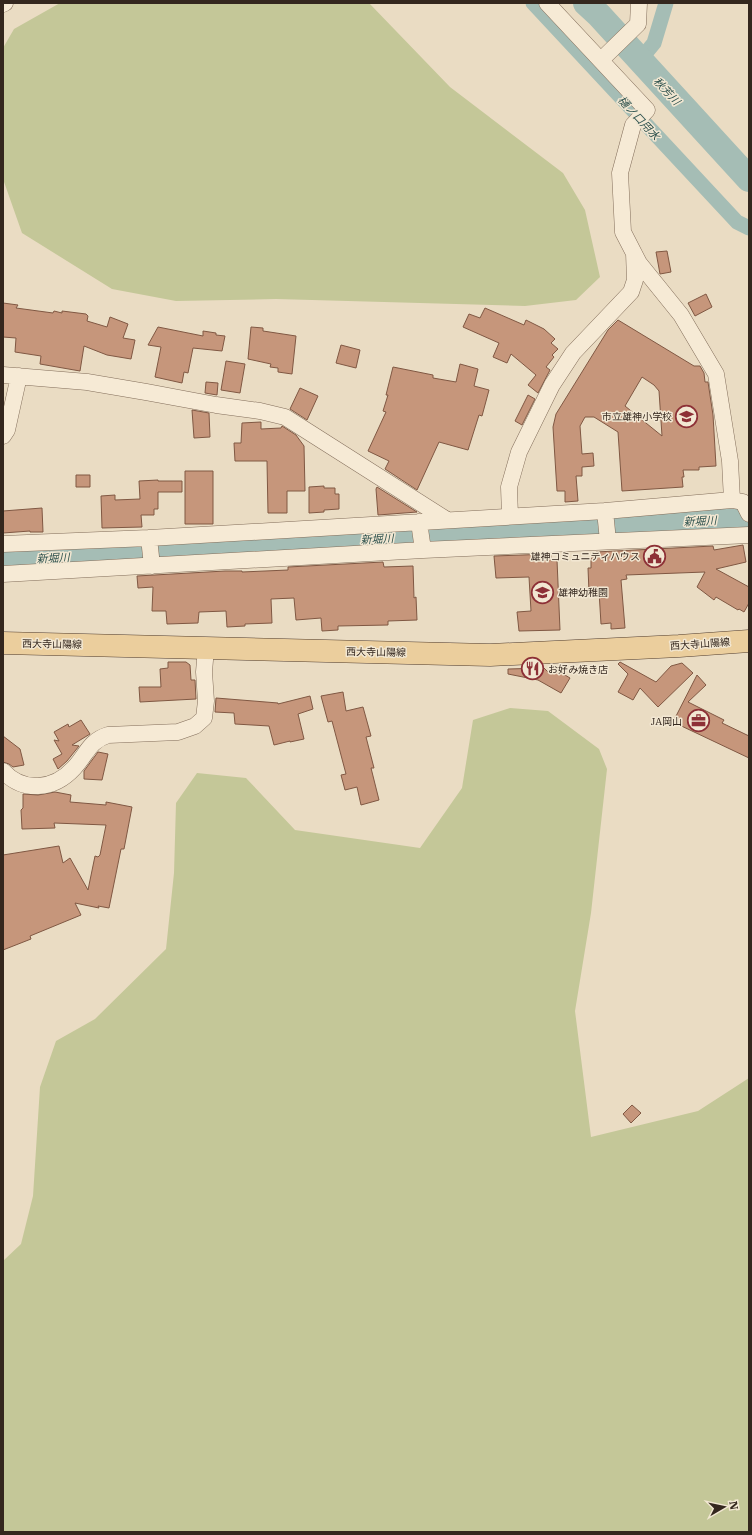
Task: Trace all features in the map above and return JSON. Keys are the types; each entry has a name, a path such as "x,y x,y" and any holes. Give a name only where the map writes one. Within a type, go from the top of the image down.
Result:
{"main road":[{"name":"西大寺山陽線","path":"3,643 490,655 679,646 749,641"}],"street":[{"path":"3,544 149,541 420,525 447,520 510,516 605,514 741,505 730,461 716,374 681,315 639,263 624,232 620,174 633,125 647,110 547,3"},
{"path":"600,60 638,24 639,3"},
{"path":"510,516 509,487 519,452 552,385 573,353 631,292 634,280 634,251"},
{"path":"3,436 7,430 11,376 109,386 216,405 260,411 285,417 447,520"},
{"path":"605,514 608,538"},
{"path":"420,525 422,547"},
{"path":"3,574 422,547 608,538 749,535"},
{"path":"149,541 151,564"},
{"path":"3,770 18,782 30,787 42,786 56,781 73,769 98,738 108,735 178,732 195,726 204,718 206,701 204,672 206,648"}],"green space":[{"path":"60,3 369,3 450,87 563,173 585,210 600,277 576,300 525,306 276,299 176,301 112,289 22,233 3,179 3,48 14,29"},
{"path":"510,708 548,711 599,749 607,769 591,913 575,1011 591,1137 698,1111 749,1078 749,1532 3,1532 3,1261 21,1244 33,1196 40,1087 56,1041 95,1019 166,949 174,873 176,803 197,773 246,778 295,830 420,848 462,788 473,720"}],"building":[{"path":"667,251 671,272 660,274 656,252"},
{"path":"706,294 712,307 695,316 688,303"},
{"path":"3,303 18,305 16,308 53,313 54,311 62,313 62,311 86,314 88,316 87,321 107,327 110,317 128,324 123,338 135,340 131,359 107,355 84,346 80,371 40,364 41,356 15,352 16,338 3,337"},
{"path":"485,308 524,325 526,320 544,329 555,339 551,343 558,349 552,355 554,357 546,367 550,370 538,393 528,385 536,375 511,354 507,363 493,357 499,343 463,327 469,314 480,318"},
{"path":"618,320 694,366 700,366 704,373 705,382 708,382 713,415 716,466 699,467 699,470 683,470 683,487 622,491 618,432 594,417 585,417 580,426 582,454 593,453 594,466 582,467 582,476 576,476 578,501 565,502 565,491 557,491 553,427 556,414 608,330","holes":["642,377 654,385 659,391 662,436 625,406"]},
{"path":"158,327 203,336 203,331 225,336 222,351 193,348 188,373 184,372 182,383 155,377 161,347 148,345"},
{"path":"251,327 263,328 263,331 296,336 292,374 278,372 278,368 270,367 271,364 248,359"},
{"path":"341,345 360,350 356,368 336,363"},
{"path":"226,361 245,364 240,393 221,390"},
{"path":"460,364 478,369 474,386 489,390 482,416 479,415 468,450 439,442 417,490 385,469 389,461 368,451 386,412 383,411 388,395 386,395 393,367 433,375 433,378 456,382"},
{"path":"206,382 218,383 217,395 205,393"},
{"path":"300,388 318,396 307,420 290,409"},
{"path":"528,395 535,399 522,425 515,421"},
{"path":"192,410 209,413 210,437 194,438"},
{"path":"261,422 261,429 281,428 282,426 296,435 304,446 305,491 287,491 287,513 268,513 267,461 235,461 234,443 241,443 242,423"},
{"path":"185,471 213,471 213,524 185,524"},
{"path":"76,475 90,475 90,487 76,487"},
{"path":"139,481 182,481 182,492 158,492 158,509 154,509 154,515 141,515 142,527 102,528 101,496 115,495 115,500 140,499"},
{"path":"324,486 324,488 335,488 335,494 339,494 339,509 309,513 309,487"},
{"path":"377,487 417,512 378,515"},
{"path":"42,508 43,532 30,531 3,533 3,511"},
{"path":"743,545 746,562 716,569 749,587 749,603 744,612 716,597 714,600 697,587 705,572 626,575 627,579 621,580 625,628 611,629 611,623 601,624 599,591 589,592 588,568 591,568 591,558 596,557 596,552 713,546 714,550"},
{"path":"551,554 551,561 557,560 560,630 519,631 517,612 531,611 529,577 496,578 494,556"},
{"path":"383,562 384,567 413,566 414,598 416,597 417,620 388,621 388,625 338,626 338,630 322,631 321,618 296,620 294,598 271,599 272,623 245,624 245,626 227,627 226,611 199,612 198,623 167,624 166,611 152,611 153,587 138,588 137,576 225,571 242,572 288,570 288,567"},
{"path":"168,662 186,662 190,665 191,680 195,680 196,699 140,702 139,687 161,687 160,669 168,668"},
{"path":"620,662 656,682 671,666 682,663 693,673 658,707 640,688 633,700 618,692 628,674 618,664"},
{"path":"544,668 549,673 553,668 570,678 561,693 538,680 508,674 508,669"},
{"path":"697,675 706,685 688,702 724,720 722,723 749,736 749,758 673,722"},
{"path":"343,692 346,711 363,707 371,736 366,737 374,768 371,768 379,800 361,805 357,787 345,790 341,775 346,774 332,721 328,722 321,696"},
{"path":"310,696 313,709 298,714 304,739 274,745 269,726 235,724 234,713 215,712 216,698 278,704"},
{"path":"81,720 90,734 72,745 79,746 67,761 58,769 53,759 62,754 54,740 59,741 54,732 68,724 69,727"},
{"path":"3,736 20,749 24,765 13,767 3,762"},
{"path":"98,752 108,754 102,780 84,779 84,771"},
{"path":"55,792 71,795 70,802 106,805 106,802 132,807 124,849 121,849 109,908 98,906 99,908 75,903 81,915 30,936 31,939 3,950 3,855 59,846 63,863 70,858 88,890 95,856 98,857 100,855 106,825 54,823 55,828 22,829 21,810 23,808 23,794 38,795"},
{"path":"632,1105 641,1113 631,1123 623,1114"}],"waterway":[{"name":"樋ノ口用水","path":"533,3 737,222 749,228"},
{"name":"秋芳川","path":"586,3 599,15 749,179"},
{"path":"640,60 654,43 666,3"},
{"name":"新堀川","path":"3,561 734,519 749,512"}],"place":[{"name":"市立雄神小学校","path":"687,416"},
{"name":"雄神コミュニティハウス","path":"655,556"},
{"name":"雄神幼稚園","path":"543,592"},
{"name":"お好み焼き店","path":"532,669"},
{"name":"JA岡山","path":"698,721"}]}
